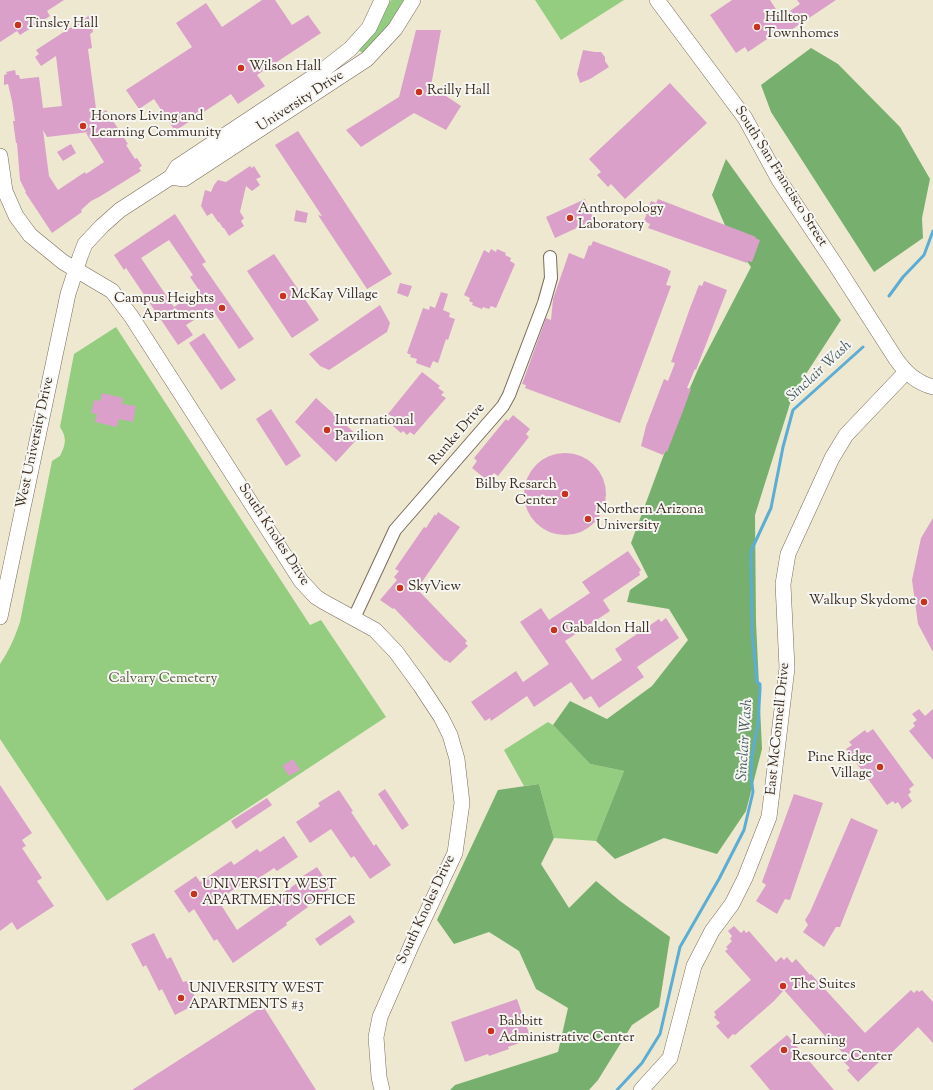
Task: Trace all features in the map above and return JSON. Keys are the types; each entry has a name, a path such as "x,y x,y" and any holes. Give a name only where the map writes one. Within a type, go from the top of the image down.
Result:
{"street":[{"name":"University Drive","path":"76,270 85,244 120,210 171,177 176,167 322,71 350,49 369,28 382,0"},
{"name":"University Drive","path":"171,177 184,179 367,59 395,29 413,0"},
{"name":"South San Francisco Street","path":"657,0 745,118 779,180 896,359 906,372 926,385 933,386"},
{"name":"South Knoles Drive","path":"0,156 5,191 16,216 30,235 63,262 112,292 131,316 301,581 316,597 338,611 375,630 396,652 420,685 441,717 450,735 457,759 462,803 455,853 409,950 380,1017 376,1037 379,1077 382,1090"},
{"name":"Runke Drive","path":"354,618 395,530 503,406 509,395 544,303 551,278 550,257"},
{"name":"West University Drive","path":"0,617 68,294 76,270"},
{"name":"East McConnell Drive","path":"641,1090 670,1058 694,966 712,931 732,904 745,878 768,817 787,668 783,584 788,554 832,458 846,435 906,372"}],"green space":[{"path":"391,0 406,0 398,16 363,53 358,50 375,31"},
{"path":"535,0 624,0 561,40"},
{"path":"811,48 838,64 900,127 930,179 922,218 923,238 874,272 771,112 761,85"},
{"path":"726,159 841,320 793,394 755,515 756,622 762,749 746,811 717,854 664,838 615,859 596,841 624,771 590,764 553,725 570,701 607,719 652,686 688,640 669,609 627,602 630,590 648,577 631,543 680,411 699,367 751,267 730,237 712,195"},
{"name":"Calvary Cemetery","path":"116,327 310,625 321,620 386,717 107,901 0,739 0,664 12,644 20,622 52,461 60,456 64,448 65,438 60,427 74,354"},
{"path":"548,722 553,725 590,764 624,771 596,841 554,838 539,784 524,786 504,750"},
{"path":"539,784 554,838 541,864 569,908 596,881 620,901 670,937 659,1007 632,1025 598,1080 589,1090 450,1090 455,1085 558,1052 568,1008 536,989 519,951 489,932 454,944 437,920 498,790"}],"building":[{"name":"Tinsley Hall","path":"0,0 64,0 47,11 50,16 20,35 17,31 0,42"},
{"name":"Wilson Hall","path":"262,0 275,0 292,25 308,15 321,33 257,75 265,86 238,104 231,94 175,131 154,99 139,109 126,90 192,47 176,23 206,3 222,27"},
{"name":"Hilltop Townhomes","path":"732,0 770,0 781,17 800,4 797,0 836,0 779,38 776,33 748,52 745,47 736,53 710,15"},
{"name":"Honors Living and Learning Community","path":"90,15 93,32 90,34 92,48 88,49 97,116 106,110 128,144 126,145 135,159 137,158 142,166 139,168 141,171 91,201 81,210 82,212 52,233 25,192 20,180 12,101 8,84 4,85 4,75 7,74 6,72 15,70 16,75 19,75 20,79 39,77 43,108 62,106 56,56 41,66 35,57 39,54 36,50","holes":["43,130 47,137 89,132 86,133 104,162 86,174 85,172 58,190 49,176"]},
{"name":"Reilly Hall","path":"416,30 441,30 431,86 461,106 446,130 414,113 361,147 346,130 399,97"},
{"path":"583,50 601,52 609,67 590,79 580,83 577,74"},
{"path":"670,83 707,123 625,199 611,184 608,187 597,175 601,172 589,159"},
{"path":"298,131 392,274 367,289 318,215 322,216 275,145"},
{"path":"71,144 76,153 63,161 57,152"},
{"path":"250,166 252,168 254,166 261,177 256,179 260,185 252,191 246,186 240,212 244,218 241,221 244,226 229,236 212,213 207,216 201,206 205,190 211,192 218,180 226,182"},
{"name":"Anthropology Laboratory","path":"585,199 594,220 555,238 546,217"},
{"path":"658,199 756,237 755,238 760,240 752,262 747,261 747,263 648,228 650,224 644,221 651,201 656,203"},
{"path":"296,210 308,213 306,223 294,221"},
{"path":"175,214 206,262 202,264 254,339 239,349 212,309 186,325 193,335 178,345 126,268 124,270 114,255","holes":["169,240 193,275 190,277 199,290 174,307 141,258"]},
{"path":"593,241 671,271 666,285 671,286 620,423 525,388 526,385 522,384 546,318 551,320 553,299 569,253 584,259 589,245 591,246"},
{"path":"491,249 496,252 497,249 506,253 505,255 511,258 510,261 515,264 496,308 491,306 489,309 483,307 482,309 472,305 473,303 469,301 470,298 464,295 484,250 489,253"},
{"name":"McKay Village","path":"274,254 319,320 292,338 247,271"},
{"path":"704,281 727,290 696,370 695,369 687,388 691,389 683,411 667,452 665,451 663,455 641,446 646,426 664,379 668,381 675,363 671,362 690,308 699,285 702,286"},
{"path":"400,283 412,286 408,297 397,293"},
{"path":"441,292 448,294 443,310 450,313 449,317 455,319 438,363 433,361 430,368 416,363 417,359 410,357 411,355 407,353 423,308 429,310 430,306 435,308"},
{"name":"McKay Village","path":"380,305 390,323 387,332 329,370 320,366 309,354"},
{"name":"Campus Heights Apartments","path":"204,333 236,380 221,390 189,343"},
{"path":"422,372 440,386 438,388 444,392 441,395 446,398 414,435 410,432 407,435 403,431 401,433 393,426 395,424 390,420 393,417 388,414"},
{"path":"102,393 123,398 122,404 136,406 133,422 119,419 117,427 95,422 97,414 91,413 94,400 100,401"},
{"name":"International Pavilion","path":"316,398 359,437 336,462 295,422"},
{"path":"271,409 301,456 286,466 256,419"},
{"path":"513,415 530,429 526,434 529,437 498,476 494,473 487,480 472,468 477,461 474,458 506,419 508,421"},
{"name":"Bilby Resarch Center","path":"565,453 581,456 594,465 603,478 606,494 603,510 594,523 581,532 565,535 549,532 536,523 527,510 524,494 527,478 536,465 549,456"},
{"name":"SkyView","path":"438,512 460,527 417,589 467,641 465,643 468,646 450,663 446,660 445,661 394,608 393,609 380,600 397,580 394,577 399,571 395,569 424,527 426,528"},
{"name":"Walkup Skydome","path":"933,518 933,652 918,624 912,580 921,538"},
{"name":"Gabaldon Hall","path":"628,551 641,570 639,572 640,575 603,600 610,611 565,641 592,680 622,660 615,649 659,619 661,622 666,618 679,638 637,667 644,677 599,708 591,696 584,700 571,682 534,707 527,696 491,721 490,718 485,721 471,702 516,671 523,682 549,664 520,622 541,608 549,620 590,593 582,582"},
{"path":"919,709 925,716 933,709 933,760 909,731 915,726 913,723 917,720 912,714"},
{"name":"Pine Ridge Village","path":"873,729 914,785 909,789 911,792 908,795 912,801 902,809 898,802 895,804 893,801 887,805 846,749 852,745 849,742 865,730 867,733"},
{"path":"293,759 300,770 289,776 282,766"},
{"path":"0,785 32,833 22,840 26,846 22,848 42,878 37,881 54,906 17,930 12,922 0,931"},
{"path":"385,789 409,825 402,830 378,794"},
{"path":"339,790 353,811 351,812 374,846 376,844 391,865 370,879 354,856 351,858 331,829 310,843 296,822 320,806 318,803"},
{"path":"794,794 823,803 790,900 785,899 777,914 756,901 766,885 762,882"},
{"path":"267,798 272,805 236,829 231,821"},
{"name":"The Suites","path":"851,818 878,830 840,927 836,927 824,947 803,932 808,925 805,920 810,912"},
{"path":"284,836 298,857 277,871 274,868 250,884 248,880 218,900 237,930 275,903 273,900 297,883 295,881 317,867 331,888 306,904 308,907 286,923 287,925 233,963 217,939 214,941 194,909 189,913 174,891 196,876 200,882 231,861 234,865 257,849 260,852"},
{"path":"350,915 355,922 320,946 315,939"},
{"name":"The Suites","path":"734,926 741,933 744,930 746,933 749,931 776,962 781,957 784,960 787,957 792,963 796,959 865,1033 911,990 914,993 917,990 919,992 922,990 933,1002 933,1043 918,1027 882,1062 881,1060 858,1082 847,1070 850,1068 839,1057 843,1053 830,1039 829,1040 825,1036 784,990 774,1001 735,1035 733,1034 728,1039 716,1026 720,1023 714,1017 716,1015 714,1012 751,980 725,951 728,949 726,947 732,941 730,939 732,936 728,931"},
{"path":"154,933 167,959 171,957 183,982 187,981 198,1003 175,1015 162,989 159,991 146,965 143,967 131,944"},
{"name":"Babbitt Administrative Center","path":"517,999 531,1039 508,1047 509,1049 489,1056 488,1054 465,1062 451,1022"},
{"path":"263,1006 316,1090 132,1090"},
{"name":"Learning Resource Center","path":"787,1035 834,1090 770,1090 750,1066"}],"waterway":[{"name":"Sinclair Wash","path":"889,296 903,277 924,255 933,231"},
{"name":"Sinclair Wash","path":"617,1090 642,1063 660,1034 680,947 719,879 744,830 753,792 751,776 752,756 758,724 760,689 760,684 757,682 752,632 751,551 771,508 783,447 793,410 863,347"}],"place":[{"name":"Tinsley Hall","path":"18,25"},
{"name":"Hilltop Townhomes","path":"757,27"},
{"name":"Wilson Hall","path":"241,68"},
{"name":"Reilly Hall","path":"419,92"},
{"name":"Honors Living and Learning Community","path":"83,126"},
{"name":"Anthropology Laboratory","path":"570,218"},
{"name":"McKay Village","path":"283,296"},
{"name":"Campus Heights Apartments","path":"222,308"},
{"name":"International Pavilion","path":"327,430"},
{"name":"Bilby Resarch Center","path":"565,494"},
{"name":"Northern Arizona University","path":"588,519"},
{"name":"SkyView","path":"400,588"},
{"name":"Walkup Skydome","path":"924,602"},
{"name":"Gabaldon Hall","path":"554,630"},
{"name":"Pine Ridge Village","path":"880,767"},
{"name":"UNIVERSITY WEST APARTMENTS OFFICE","path":"194,894"},
{"name":"The Suites","path":"783,986"},
{"name":"UNIVERSITY WEST APARTMENTS #3","path":"181,998"},
{"name":"Babbitt Administrative Center","path":"491,1031"},
{"name":"Learning Resource Center","path":"784,1050"}]}
